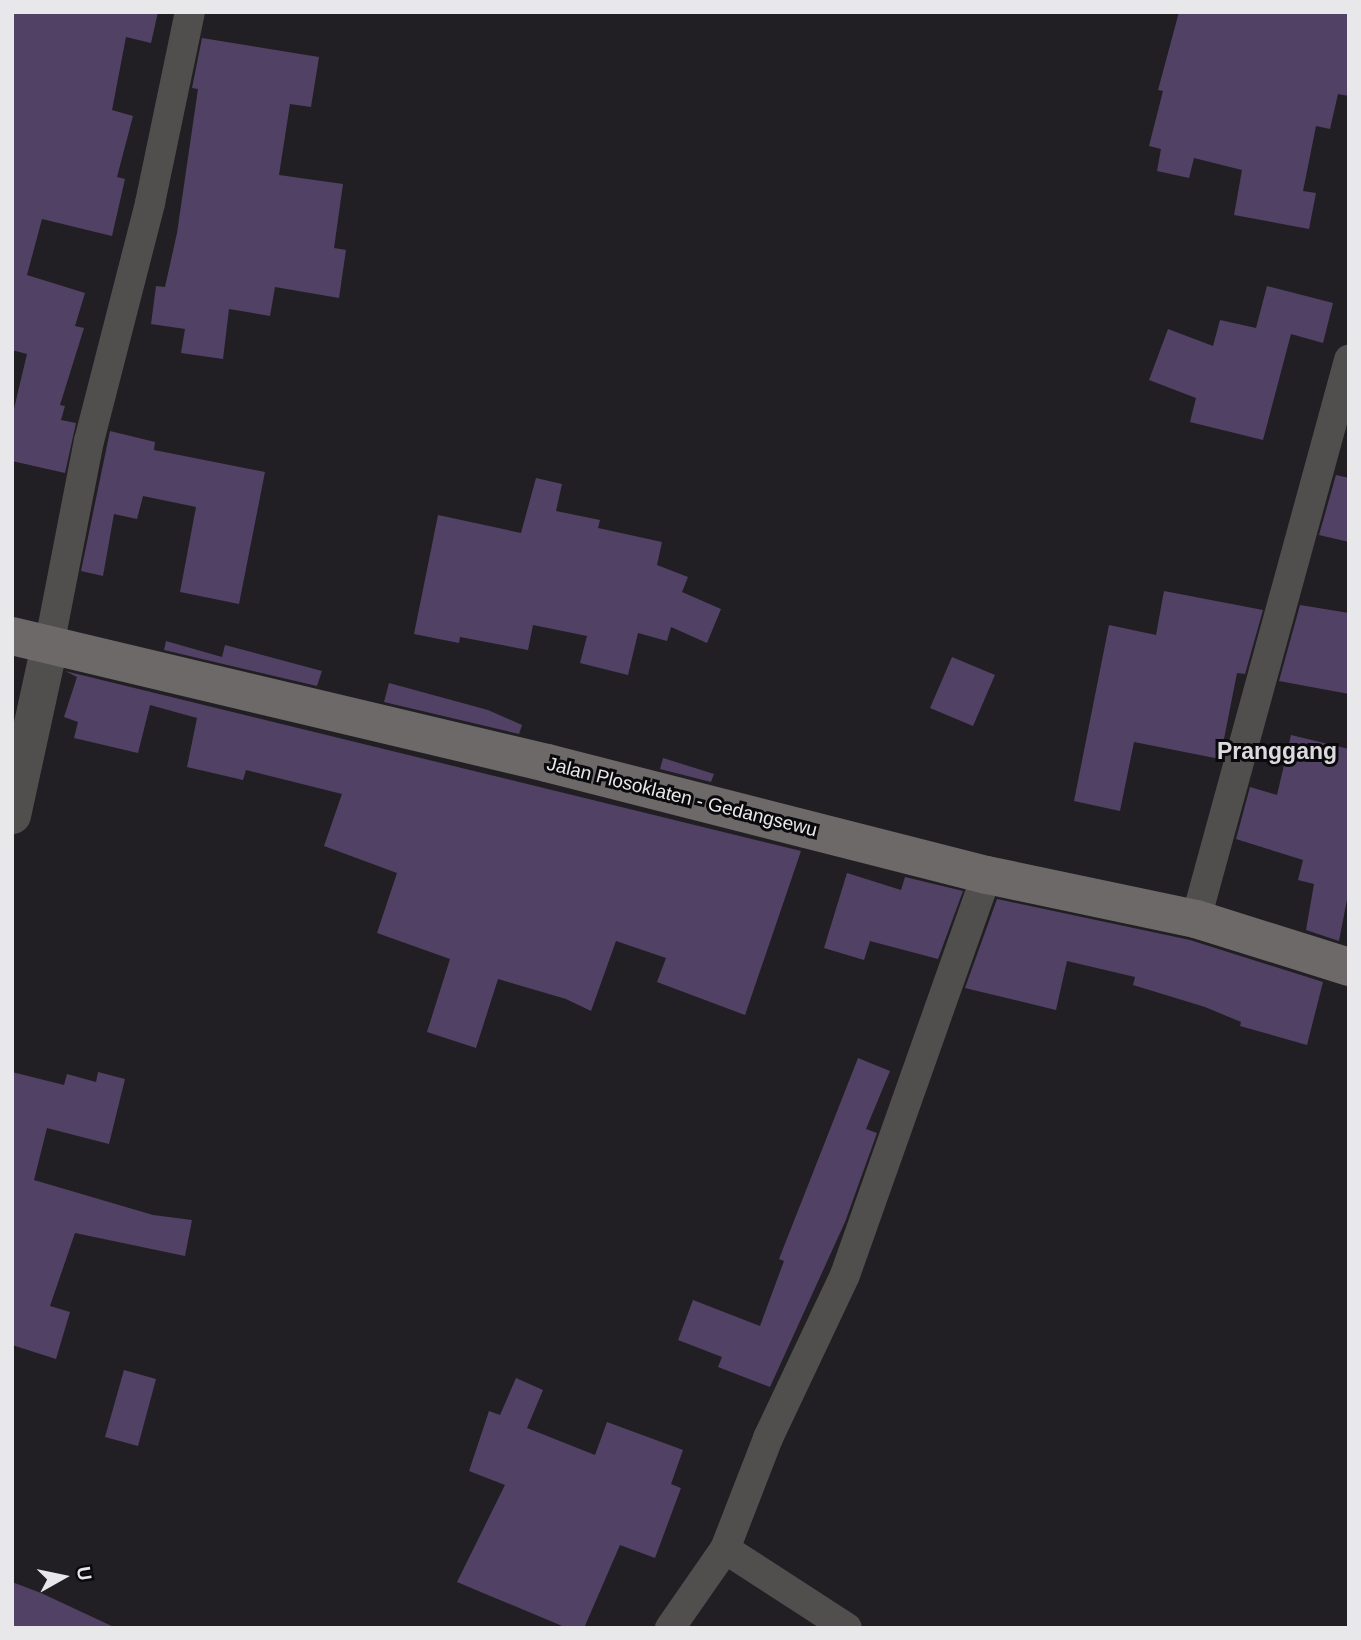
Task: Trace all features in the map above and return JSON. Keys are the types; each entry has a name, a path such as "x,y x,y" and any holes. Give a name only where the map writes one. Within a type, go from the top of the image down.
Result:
{"main road":[{"name":"Jalan Plosoklaten - Gedangsewu","path":"12,636 547,763 987,874 1196,919 1349,967"}],"street":[{"path":"12,815 49,646 89,441 150,203 190,12"},
{"path":"1196,919 1349,360"},
{"path":"670,1628 725,1549 768,1438 845,1275 987,874"},
{"path":"725,1549 847,1628"}],"building":[{"path":"12,12 158,12 151,43 126,37 112,110 133,116 117,177 125,179 112,236 42,219 27,275 85,293 75,326 84,328 60,405 65,406 61,420 76,423 65,473 12,461 12,417 27,354 12,350"},
{"path":"1179,12 1349,12 1349,96 1338,94 1330,129 1316,126 1303,191 1316,193 1309,229 1234,215 1242,170 1194,158 1189,178 1157,171 1161,149 1149,146 1163,91 1158,90"},
{"path":"202,38 319,57 311,107 290,104 279,175 343,184 334,248 346,250 339,298 275,287 270,316 229,309 223,359 181,353 185,329 151,324 156,286 165,287 177,233 198,89 192,88"},
{"path":"1267,286 1333,303 1323,343 1291,334 1263,440 1190,422 1196,398 1149,380 1168,329 1213,346 1220,320 1256,328"},
{"path":"110,431 155,442 154,450 265,472 239,604 180,592 196,507 143,496 137,519 114,514 103,576 81,571"},
{"path":"1336,475 1349,478 1349,542 1319,535"},
{"path":"536,478 562,484 556,511 600,520 598,528 662,542 657,565 688,577 682,592 721,609 707,643 671,627 667,641 638,633 628,675 580,663 587,636 533,625 528,650 460,637 459,643 414,634 438,515 521,533"},
{"path":"1164,591 1263,610 1245,674 1237,673 1220,759 1134,742 1120,811 1074,801 1109,625 1156,635"},
{"path":"1300,605 1349,613 1349,694 1279,681"},
{"path":"166,641 222,657 225,645 322,671 317,686 164,650"},
{"path":"952,657 995,675 973,726 930,708"},
{"path":"65,671 801,851 745,1015 657,982 666,958 616,941 591,1011 566,999 498,979 476,1048 427,1032 450,959 377,933 397,873 324,846 342,794 246,770 243,780 187,767 197,718 150,705 138,753 74,738 78,722 64,717 77,677"},
{"path":"389,683 488,710 522,725 519,734 384,702"},
{"path":"1291,735 1349,749 1349,889 1339,941 1306,930 1314,884 1298,880 1303,860 1236,839 1250,787 1277,795"},
{"path":"663,758 714,774 711,782 660,769"},
{"path":"847,873 901,890 905,877 963,891 938,959 870,941 864,960 824,948"},
{"path":"997,899 1190,940 1323,982 1307,1045 1240,1026 1241,1022 1205,1007 1133,985 1135,977 1067,961 1056,1010 965,988"},
{"path":"858,1058 890,1071 866,1129 877,1133 845,1222 770,1387 718,1367 722,1357 678,1340 693,1300 760,1326 784,1261 779,1259"},
{"path":"12,1072 64,1085 67,1074 96,1082 98,1072 125,1079 109,1144 47,1128 34,1180 153,1215 192,1220 185,1256 75,1233 50,1306 70,1312 56,1359 12,1345"},
{"path":"124,1370 156,1379 138,1446 105,1437"},
{"path":"516,1378 543,1390 527,1428 595,1455 607,1422 683,1450 671,1484 681,1488 655,1558 620,1545 584,1628 567,1628 457,1582 505,1485 469,1471 489,1411 500,1415"},
{"path":"12,1582 41,1593 116,1628 12,1628"}],"district":[{"name":"Pranggang","path":"1277,751"}]}
